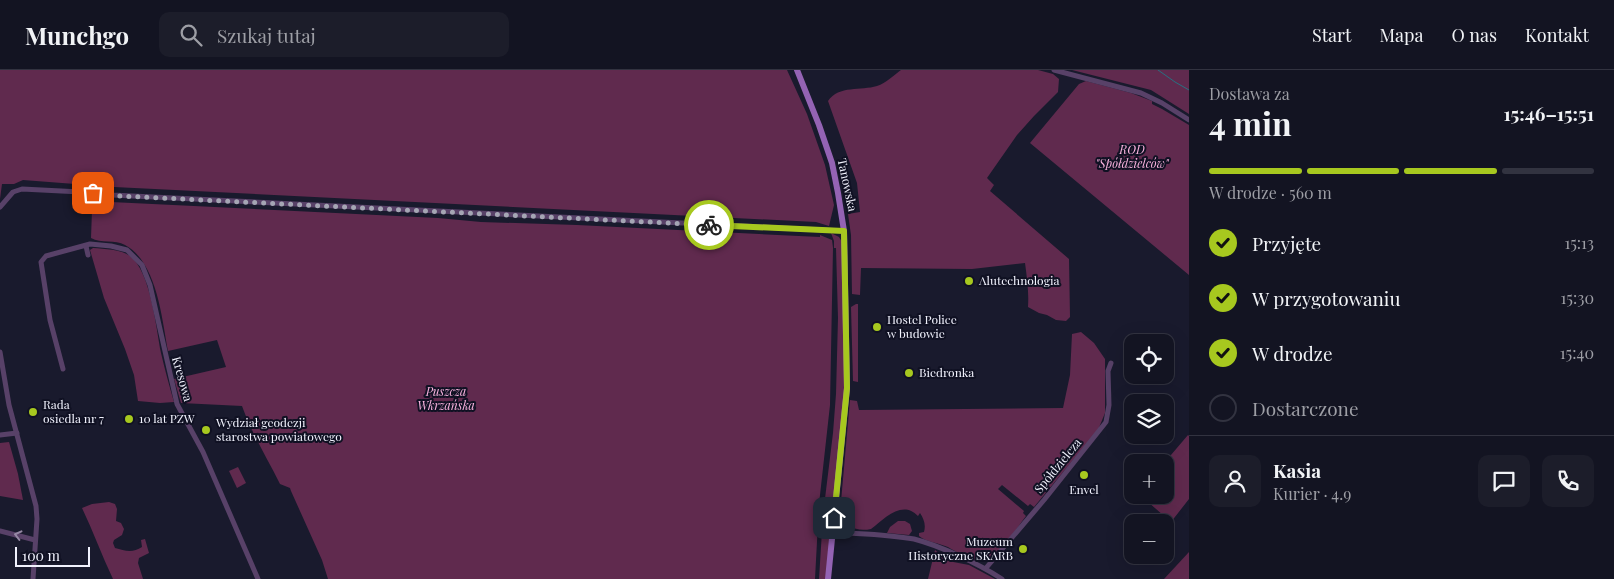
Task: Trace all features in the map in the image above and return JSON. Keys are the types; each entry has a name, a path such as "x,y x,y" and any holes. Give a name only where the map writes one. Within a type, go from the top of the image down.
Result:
{"main road":[{"name":"Tanowska","path":"796,70 821,130 832,163 844,231 847,388 828,579"}],"street":[{"path":"1054,70 1141,93 1189,120"},
{"path":"0,206 16,190 32,189 131,196 844,231"},
{"name":"Kresowa","path":"63,368 50,320 41,262 46,256 90,244 122,248 132,253 142,265 150,285 177,404 204,452 258,579"},
{"path":"86,246 88,255"},
{"path":"0,352 1,368 8,398 36,506 33,579"},
{"name":"Spółdzielcza","path":"986,568 1039,506 1106,422 1109,405 1108,370 1111,363"},
{"path":"0,435 17,433"},
{"path":"0,531 35,540"},
{"path":"833,532 884,535 914,540 942,549 986,568 1002,579"}],"green space":[{"path":"0,70 787,70 807,114 825,165 834,205 829,226 816,222 114,187 23,180 14,184 2,184 0,199"},
{"path":"901,70 1038,70 1053,74 1059,79 1058,92 1017,135 987,178 994,185 990,191 1069,259 1070,317 1066,321 1056,320 1028,307 1025,263 972,269 861,268 860,295 852,294 851,235 848,214 860,212 857,183 828,101 833,96 844,91 880,85"},
{"path":"1072,70 1189,70 1189,114 1151,90"},
{"name":"ROD \"Spółdzielców\"","path":"1086,81 1131,93 1152,101 1152,104 1189,125 1189,275 1030,143 1079,84"},
{"name":"Puszcza Wkrzańska","path":"87,197 111,202 438,218 481,222 820,237 820,235 832,240 830,405 819,504 815,579 328,579 322,560 290,488 280,484 242,406 181,403 174,379 226,367 217,340 168,351 156,292 144,264 136,253 121,243 99,241 91,238 92,210"},
{"path":"831,233 839,237 842,242 845,395 826,579 819,579 823,515 836,394 838,318 836,248 834,248"},
{"path":"93,248 122,252 130,256 143,274 152,301 161,353 174,402 138,401 134,375 104,298 90,250"},
{"path":"858,304 858,382 853,381 851,307"},
{"path":"1081,332 1094,343 1105,359 1105,413 1098,430 1034,507 1030,504 1028,506 1002,485 998,489 1024,511 1023,513 1026,516 998,552 983,560 976,560 948,547 925,540 919,536 919,533 924,532 925,527 920,513 918,516 906,509 893,512 871,529 856,529 845,522 840,513 850,400 857,401 859,410 1063,408 1070,375 1072,334"},
{"path":"1188,435 1189,499 1174,518 1174,514 1162,514 1150,504 1174,504 1174,454 1172,454"},
{"path":"9,442 23,500 0,496 0,443"},
{"path":"238,467 246,483 237,488 229,471"},
{"path":"109,502 115,504 117,509 116,521 121,523 124,529 122,535 114,540 115,548 132,551 142,547 141,540 145,539 149,553 139,558 138,563 143,579 113,579 82,508 92,504"},
{"path":"898,521 905,521 910,524 912,531 909,535 887,533 890,527"},
{"path":"935,550 948,561 969,565 995,579 928,579"},
{"path":"1189,552 1189,579 1164,579"}],"waterway":[{"path":"1158,70 1189,90"}],"way so far":[{"path":"93,193 121,196 709,225"}],"place":[{"name":"Alutechnologia","path":"969,281"},
{"name":"Hostel Police w budowie","path":"877,327"},
{"name":"Biedronka","path":"909,373"},
{"name":"Rada osiedla nr 7","path":"33,412"},
{"name":"10 lat PZW","path":"129,419"},
{"name":"Wydział geodezji starostwa powiatowego","path":"206,430"},
{"name":"Envel","path":"1084,475"},
{"name":"Muzeum Historyczne SKARB","path":"1023,549"}],"route":[{"path":"709,225 844,231 847,388 834,518"}]}
